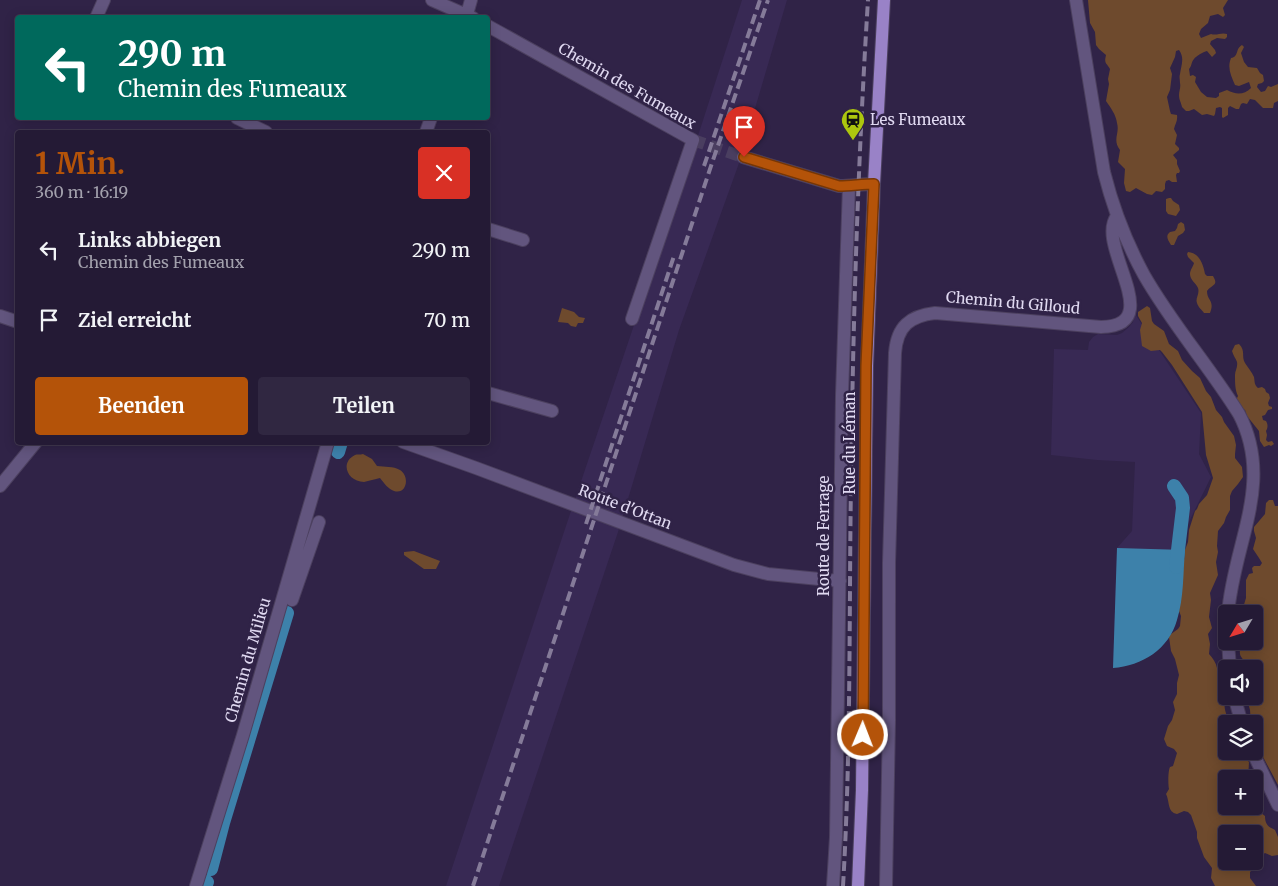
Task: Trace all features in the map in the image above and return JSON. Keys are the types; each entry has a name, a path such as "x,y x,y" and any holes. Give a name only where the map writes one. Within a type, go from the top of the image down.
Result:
{"main road":[{"name":"Rue du Léman","path":"858,886 862,790 866,366 884,0"}],"street":[{"path":"97,15 104,0"},
{"path":"432,0 467,15"},
{"path":"469,15 471,0"},
{"path":"1076,0 1104,172 1117,216 1131,250 1148,281 1235,408 1249,438 1254,473 1252,498 1232,582 1229,605"},
{"name":"Chemin des Fumeaux","path":"490,27 693,140 632,319"},
{"path":"241,120 262,130"},
{"path":"744,157 839,186 874,184"},
{"name":"Route de Ferrage","path":"834,886 842,395 850,186"},
{"name":"Chemin du Gilloud","path":"886,886 889,563 895,352 898,336 911,320 936,313 1100,327 1112,326 1121,322 1129,315 1130,303 1112,231 1113,221 1117,216"},
{"path":"490,230 523,240"},
{"path":"0,316 15,321"},
{"path":"490,394 552,411"},
{"path":"0,486 34,445"},
{"name":"Chemin du Milieu","path":"196,886 243,734 327,445"},
{"name":"Route d'Ottan","path":"411,445 734,565 768,574 840,582"},
{"path":"292,600 318,522"},
{"path":"1256,760 1278,805"}],"shaded area":[{"path":"742,0 787,0 738,166 679,330 618,532 499,886 446,886 694,148"},
{"path":"1088,0 1228,0 1223,8 1225,15 1223,17 1218,14 1210,16 1208,23 1201,29 1199,34 1201,38 1211,34 1223,33 1227,34 1227,37 1211,41 1210,44 1216,53 1212,57 1207,51 1192,61 1189,69 1190,76 1196,77 1195,82 1201,92 1207,97 1216,98 1219,96 1219,93 1227,90 1234,93 1246,92 1251,88 1249,82 1239,86 1235,85 1229,69 1231,58 1235,56 1242,45 1244,47 1241,53 1244,62 1248,67 1257,68 1263,75 1264,81 1258,84 1257,87 1261,92 1265,91 1268,86 1271,87 1278,84 1278,101 1274,103 1273,108 1263,108 1255,100 1250,99 1247,104 1241,104 1239,109 1230,106 1228,108 1228,115 1223,118 1222,108 1220,107 1216,108 1214,116 1202,115 1194,109 1186,111 1182,107 1179,97 1182,56 1179,50 1176,51 1170,68 1172,74 1167,97 1171,114 1177,115 1174,129 1177,135 1175,144 1179,150 1173,155 1177,160 1180,171 1176,175 1177,182 1166,181 1165,189 1162,192 1156,191 1152,195 1136,188 1130,192 1126,191 1124,183 1125,169 1118,162 1120,150 1116,140 1118,127 1113,112 1106,101 1110,69 1105,62 1106,55 1096,45 1095,32 1090,23"},
{"path":"1169,198 1179,205 1180,210 1176,216 1168,214 1166,211 1166,199"},
{"path":"1181,222 1184,224 1185,230 1178,236 1174,245 1171,245 1167,237 1170,232 1175,231"},
{"path":"1188,252 1198,256 1202,262 1205,274 1213,276 1215,279 1215,283 1207,291 1212,305 1210,313 1204,313 1198,304 1198,288 1190,274 1194,263 1188,257"},
{"path":"1147,306 1150,308 1154,324 1164,331 1169,344 1178,351 1182,360 1200,378 1216,410 1234,436 1236,445 1235,458 1242,467 1243,477 1232,491 1230,510 1218,531 1216,562 1218,575 1210,593 1209,617 1212,628 1208,634 1209,654 1217,668 1218,705 1225,705 1226,715 1218,715 1218,760 1247,760 1249,762 1249,770 1218,770 1218,815 1263,814 1267,825 1275,830 1278,837 1278,855 1272,856 1265,853 1263,854 1263,825 1218,825 1218,870 1252,870 1250,878 1256,886 1215,886 1211,878 1212,868 1204,857 1191,815 1184,811 1177,814 1174,813 1169,806 1166,794 1169,789 1169,769 1173,766 1177,753 1174,749 1167,746 1164,739 1175,710 1173,702 1177,694 1179,675 1171,651 1169,637 1180,626 1181,616 1179,611 1185,550 1189,530 1195,511 1207,495 1213,478 1206,455 1202,412 1162,352 1160,350 1151,351 1142,346 1140,330 1142,323 1138,312"},
{"path":"562,308 585,318 583,323 578,323 576,327 568,323 558,322"},
{"path":"1135,314 1201,413 1199,454 1211,477 1185,530 1181,604 1174,628 1166,641 1113,668 1117,548 1132,531 1135,462 1051,455 1054,349 1088,350 1089,342 1093,337 1098,334 1117,335 1122,333 1133,322"},
{"path":"1239,344 1245,363 1253,375 1256,385 1258,388 1262,387 1265,389 1269,394 1268,403 1272,409 1262,416 1267,425 1266,440 1268,442 1272,441 1274,444 1271,446 1264,447 1260,441 1259,431 1236,400 1238,396 1235,381 1237,361 1232,351 1235,345"},
{"path":"363,454 372,459 377,466 392,467 400,470 406,480 404,488 394,491 380,478 364,482 350,476 347,463 355,455"},
{"path":"1269,500 1273,500 1275,506 1278,506 1278,785 1263,757 1263,715 1250,715 1249,705 1263,705 1263,660 1243,660 1240,655 1240,650 1263,650 1263,605 1244,605 1246,598 1246,580 1249,574 1253,573 1252,568 1260,566 1262,563 1253,549 1256,538 1254,527 1265,514 1266,503"},
{"path":"414,551 440,561 436,569 424,569 404,555 404,552"}],"water":[{"path":"1117,548 1185,550 1179,612 1168,639 1144,660 1124,667 1113,668"}],"waterway":[{"path":"338,452 340,445"},
{"path":"1174,486 1182,498 1183,508 1176,567"},
{"path":"211,869 223,823 287,613"},
{"path":"205,886 207,882"}],"tunnel":[{"path":"693,140 743,157"}],"railway":[{"path":"704,166 760,0"},
{"path":"473,886 712,163 768,0"},
{"path":"843,886 849,734 855,300 861,120 868,0"},
{"path":"586,524 674,256"}],"place":[{"name":"Les Fumeaux","path":"853,141"}],"route":[{"path":"744,157 839,186 874,184 866,366 863,735"}]}
